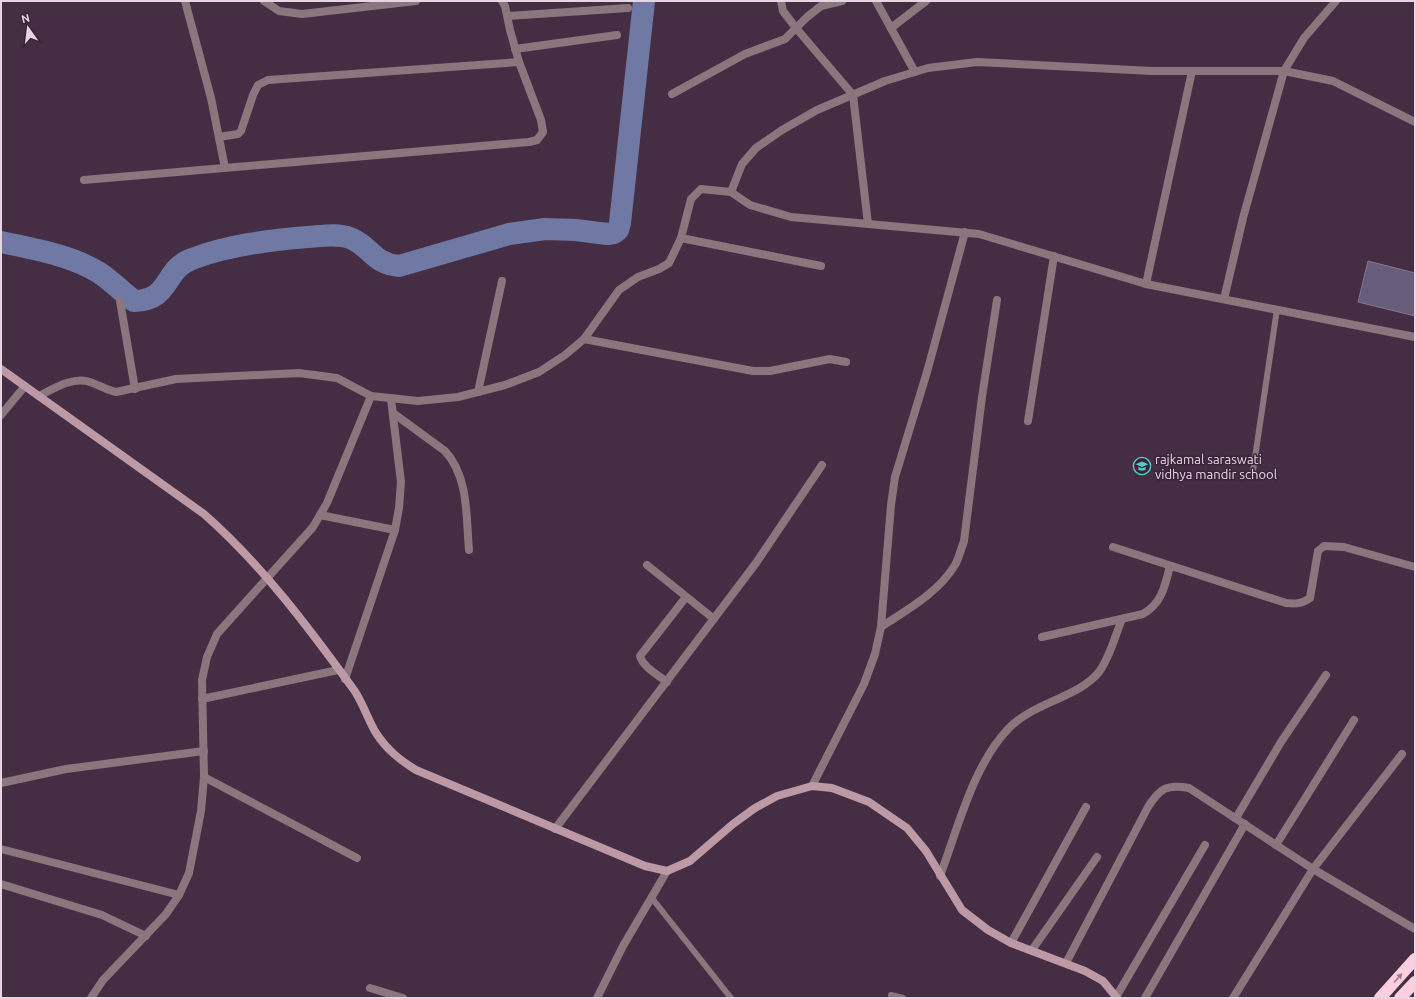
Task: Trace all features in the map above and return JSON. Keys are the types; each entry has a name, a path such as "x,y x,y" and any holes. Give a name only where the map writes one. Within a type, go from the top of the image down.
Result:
{"highway":[{"path":"1380,998 1415,959"},
{"path":"1400,998 1415,982"}],"street":[{"path":"185,1 211,98 225,168"},
{"path":"264,1 279,11 302,14 416,1"},
{"path":"84,180 521,143 537,140 543,132 515,49 508,16 503,1"},
{"path":"781,1 783,11 796,28 853,95 868,224"},
{"path":"672,94 745,54 785,39 821,6 842,1"},
{"path":"876,1 915,72"},
{"path":"891,28 926,1"},
{"path":"1224,299 1243,218 1284,71 1304,38 1336,1"},
{"path":"508,16 628,8"},
{"path":"515,49 616,35"},
{"path":"219,137 238,134 241,131 253,95 258,85 268,80 519,62"},
{"path":"731,192 742,164 756,148 782,130 817,110 885,81 928,68 977,62 1144,70 1284,71 1333,81 1415,122"},
{"path":"1146,284 1192,71"},
{"path":"39,396 66,384 78,381 87,381 106,390 116,392 176,379 299,373 337,378 371,396 418,402 441,400 505,386 539,372 584,339 619,290 638,277 659,269 669,263 681,238 691,199 701,189 731,192 750,205 791,217 979,234 1146,284 1415,337"},
{"path":"812,786 864,684 875,654 881,627 891,505 895,477 927,372 965,232"},
{"path":"681,238 821,266"},
{"path":"1028,421 1054,256"},
{"path":"478,392 502,281"},
{"path":"881,627 930,594 944,580 956,564 964,541 982,397 997,300"},
{"path":"120,301 135,389"},
{"path":"584,339 753,371 770,371 830,359 846,362"},
{"path":"1,369 204,514 228,535 267,577 355,692 376,732 394,755 416,770 645,866 667,871 690,861 755,808 777,796 812,786 832,788 869,802 907,828 926,851 962,910 988,930 1011,943 1085,971 1103,981 1117,997 1205,845"},
{"path":"1,414 25,386"},
{"path":"91,998 103,980 166,914 179,895 189,873 201,811 204,777 202,680 207,657 217,634 313,527 336,482 371,396"},
{"path":"345,679 395,530 399,508 401,482 391,399"},
{"path":"393,413 446,451 453,459 462,481 469,550"},
{"path":"555,829 756,563 822,465"},
{"path":"320,515 395,530"},
{"path":"1113,547 1286,604 1296,604 1304,602 1310,598 1318,551 1324,546 1344,547 1415,567"},
{"path":"647,565 714,619"},
{"path":"1042,637 1143,614 1153,609 1163,593 1170,566"},
{"path":"667,682 641,661 640,656 686,597"},
{"path":"940,876 977,777 996,742 1010,727 1032,711 1090,681 1105,663 1122,619"},
{"path":"202,699 338,670"},
{"path":"1236,818 1281,742 1326,675"},
{"path":"1276,845 1354,720"},
{"path":"1,782 66,769 204,751"},
{"path":"1233,998 1313,869 1402,754"},
{"path":"204,777 357,858"},
{"path":"1066,963 1148,807 1162,789 1174,785 1189,788 1313,869 1415,929"},
{"path":"1011,943 1086,807"},
{"path":"1145,998 1245,824"},
{"path":"1,849 179,895"},
{"path":"1032,950 1097,857"},
{"path":"597,998 623,946 667,871"},
{"path":"1,884 102,915 146,936"},
{"path":"370,988 404,998"}],"lane":[{"path":"1253,471 1277,309"},
{"path":"652,897 731,998"},
{"path":"891,995 903,998"}],"building":[{"path":"1368,261 1415,273 1415,316 1358,302"}],"waterway":[{"path":"1,242 51,253 76,261 103,275 134,301 146,299 155,295 161,290 176,270 192,259 220,250 264,242 293,238 335,235 345,236 363,245 383,262 390,265 399,266 509,234 545,229 576,230 607,234 614,233 618,230 620,223 644,1"}],"place":[{"name":"rajkamal saraswati vidhya mandir school","path":"1142,466"}]}
